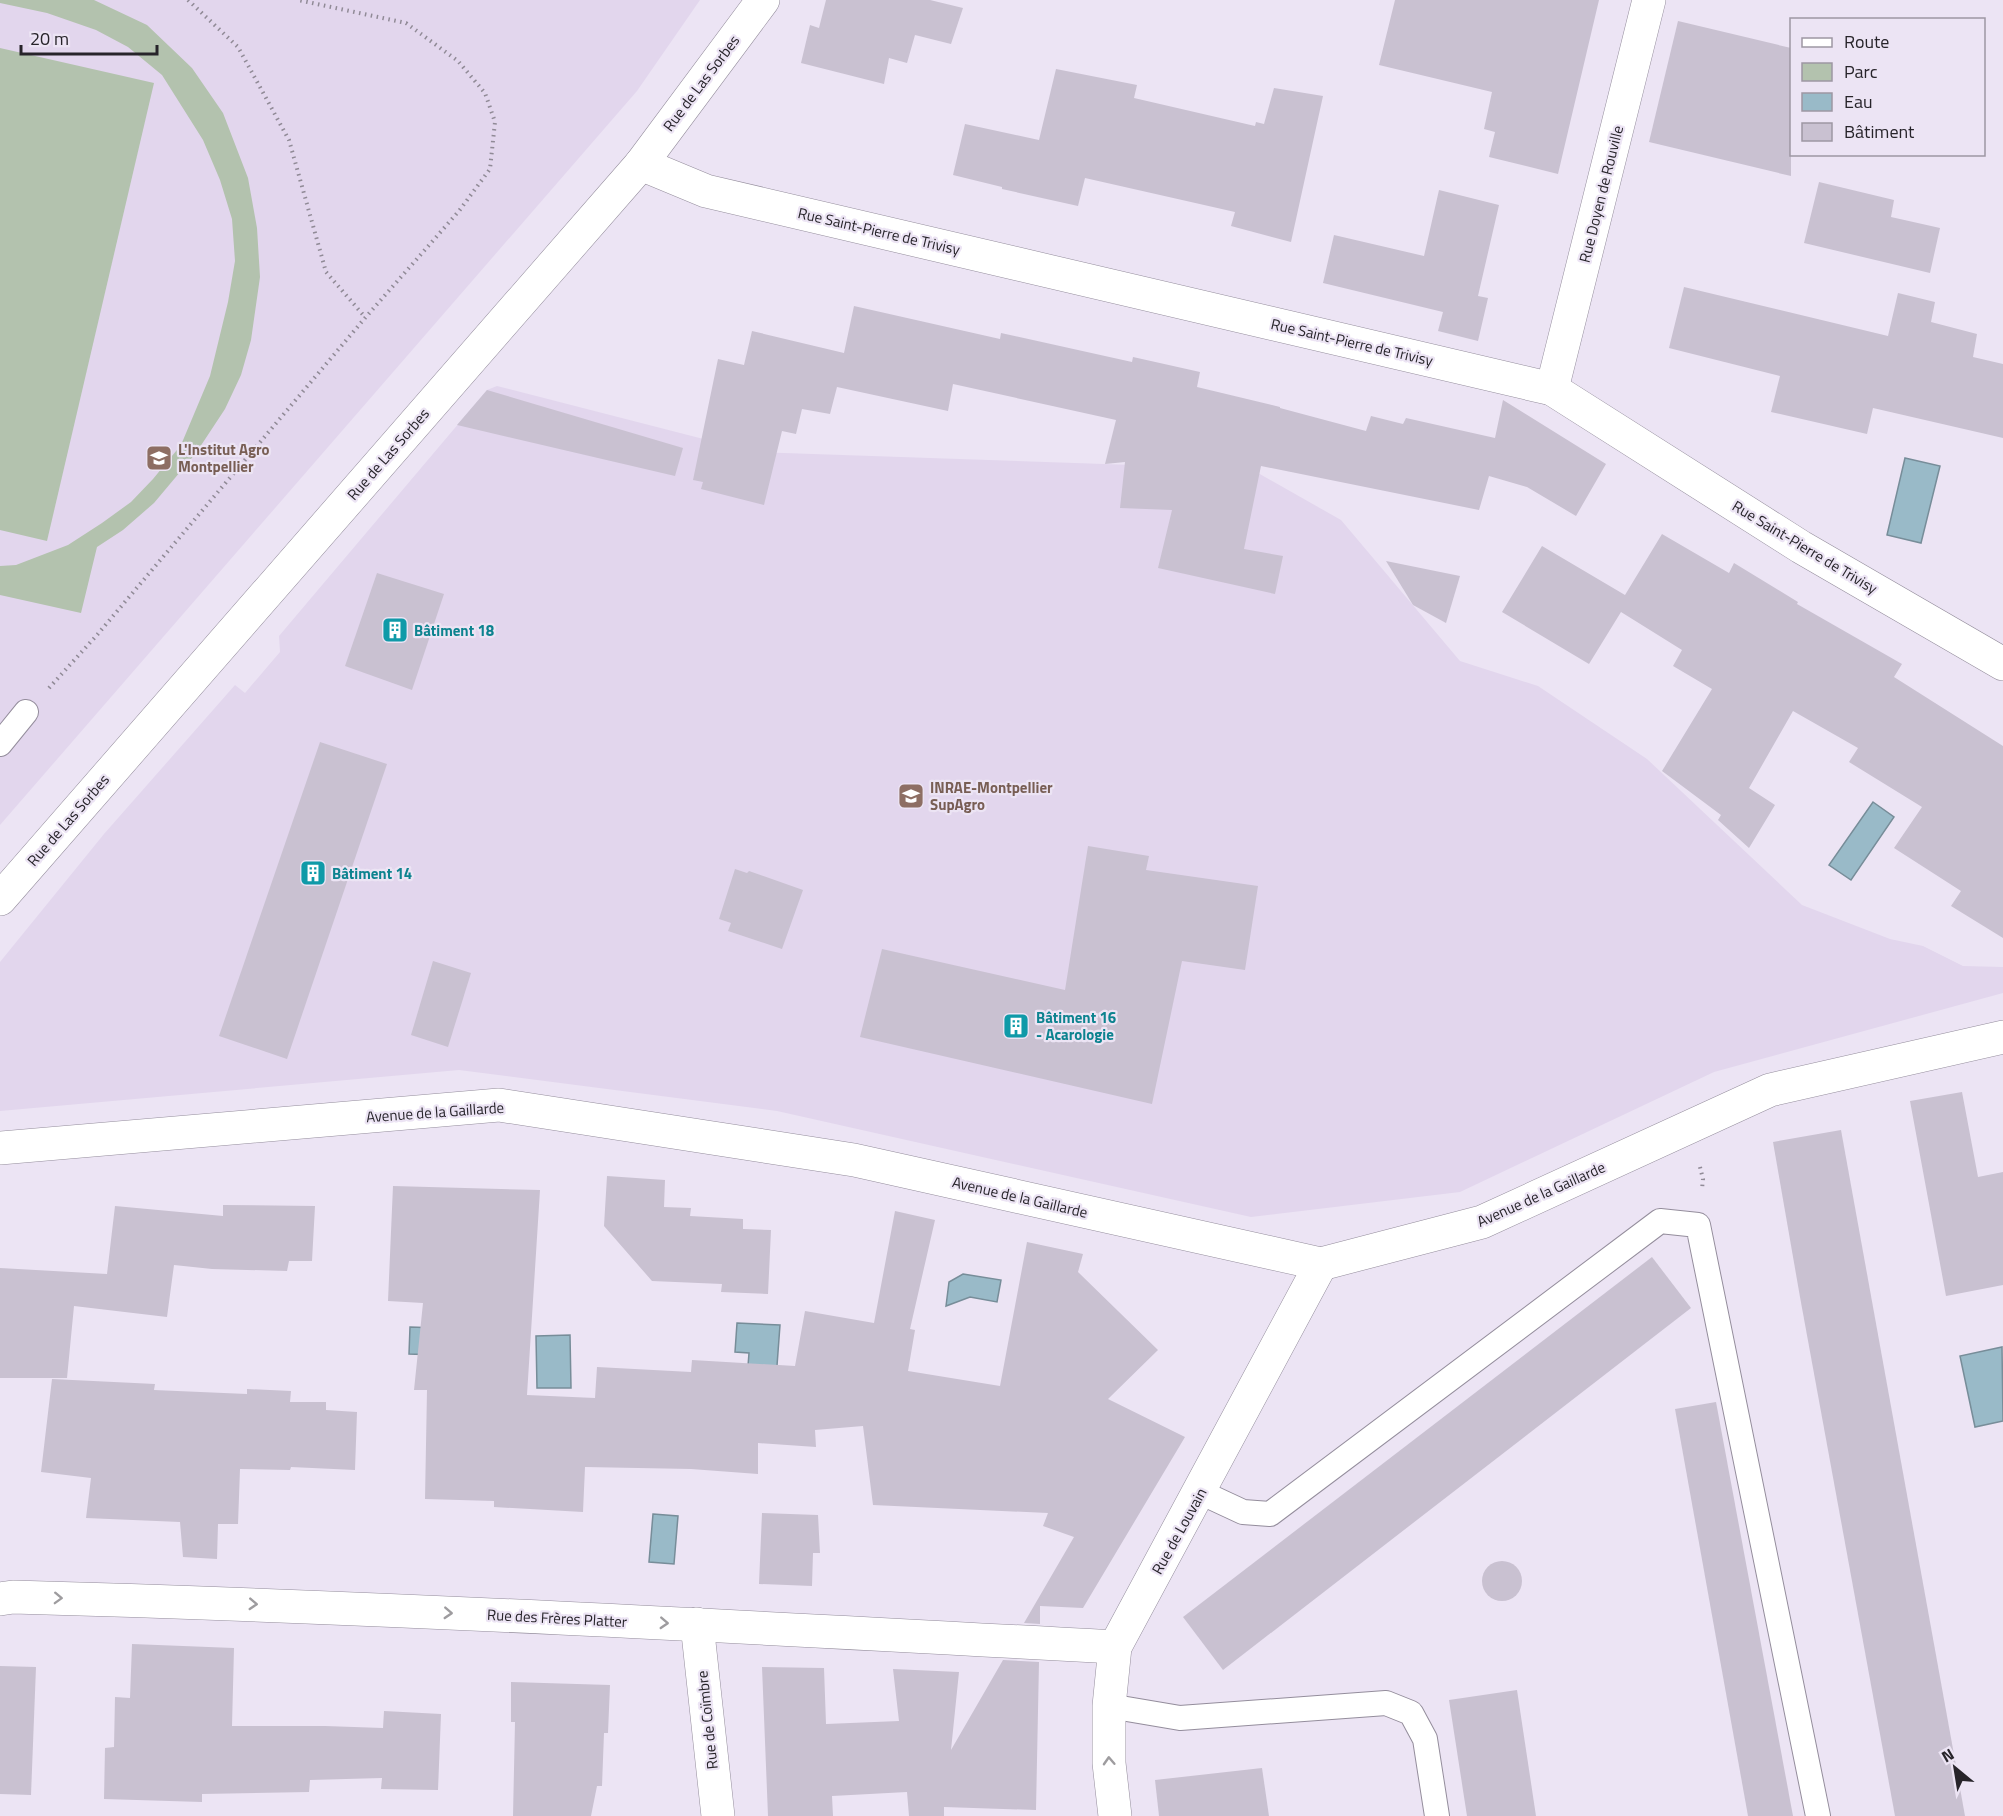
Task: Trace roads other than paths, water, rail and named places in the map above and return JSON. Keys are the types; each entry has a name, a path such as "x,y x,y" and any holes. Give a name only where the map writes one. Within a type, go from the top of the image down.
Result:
{"street":[{"name":"Rue de Las Sorbes","path":"4,886 641,164 764,0"},
{"name":"Rue Doyen de Rouville","path":"1552,388 1649,0"},
{"name":"Rue Saint-Pierre de Trivisy","path":"641,164 706,191 1552,388 1801,547 2003,664"},
{"name":"Avenue de la Gaillarde","path":"0,1148 500,1105 854,1160 1321,1264 1482,1222 1770,1090 2003,1036"},
{"name":"Rue de Louvain","path":"1115,1816 1109,1763 1109,1706 1115,1647 1321,1264"},
{"name":"Rue des Frères Platter","path":"0,1599 14,1597 189,1602 697,1624 1115,1647"},
{"name":"Rue de Coïmbre","path":"697,1624 718,1816"}],"lane":[{"path":"0,744 26,712"},
{"path":"1200,1492 1243,1512 1270,1514 1660,1221 1698,1225 1818,1816"},
{"path":"1109,1706 1180,1718 1386,1703 1411,1713 1425,1738 1437,1816"}],"water":[{"path":"1905,458 1940,466 1921,543 1887,535"},
{"path":"1873,802 1894,817 1851,880 1829,865"},
{"path":"963,1274 1001,1280 997,1302 970,1297 946,1306 949,1282"},
{"path":"737,1323 780,1325 776,1379 747,1379 749,1353 735,1352"},
{"path":"410,1327 466,1329 465,1356 409,1354"},
{"path":"570,1335 571,1388 537,1388 536,1336"},
{"path":"2002,1347 2003,1421 1975,1427 1960,1356"},
{"path":"653,1514 678,1516 674,1564 649,1562"}],"place":[{"name":"L'Institut Agro Montpellier","path":"159,458"},
{"name":"Bâtiment 18","path":"395,630"},
{"name":"INRAE-Montpellier SupAgro","path":"911,796"},
{"name":"Bâtiment 14","path":"313,873"},
{"name":"Bâtiment 16 - Acarologie","path":"1016,1026"}]}
